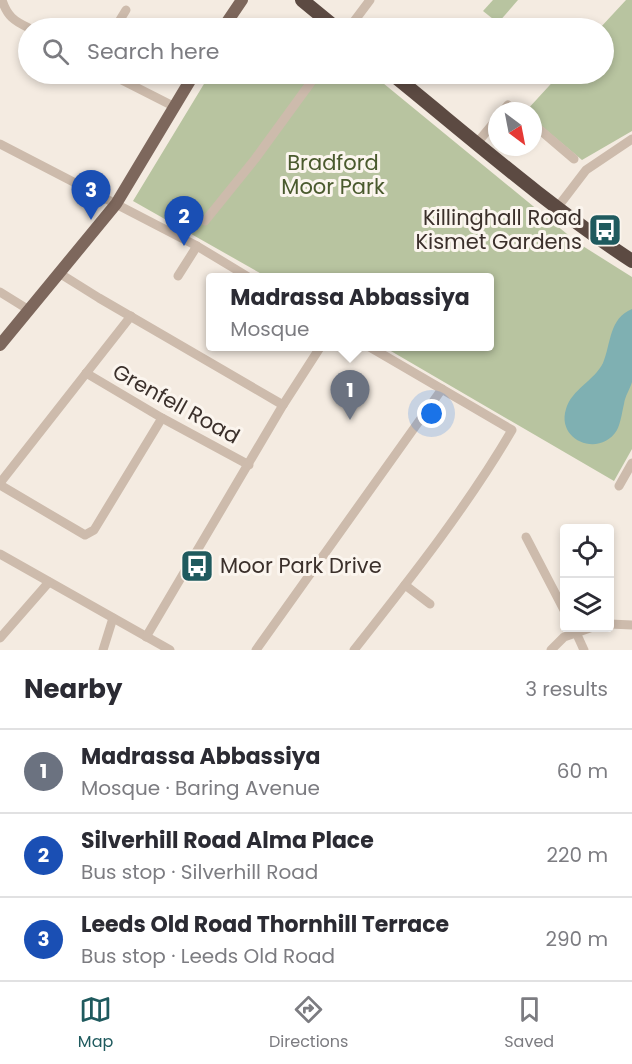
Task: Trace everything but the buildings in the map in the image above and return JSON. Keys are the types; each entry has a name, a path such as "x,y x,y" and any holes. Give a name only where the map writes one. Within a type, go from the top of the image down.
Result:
{"highway":[{"path":"302,0 324,18"},
{"path":"404,84 557,208 632,261"}],"main road":[{"path":"230,18 242,0"},
{"path":"0,345 116,204 187,84"}],"street":[{"path":"2,0 7,14 18,22"},
{"path":"356,18 370,0"},
{"path":"121,18 126,10"},
{"path":"130,84 173,106"},
{"path":"205,221 255,159 310,84"},
{"path":"477,143 488,130"},
{"path":"542,132 574,159"},
{"path":"557,208 586,170 632,139"},
{"path":"0,144 198,246 242,273"},
{"path":"178,276 198,246"},
{"path":"59,273 284,405"},
{"path":"0,292 29,310"},
{"path":"131,316 0,484 85,535 94,530 162,418"},
{"path":"146,637 318,351"},
{"path":"354,650 405,585 497,455 512,430 377,351"},
{"name":"Grenfell Road","path":"86,373 162,418 249,465"},
{"path":"256,650 442,389"},
{"path":"619,486 632,463"},
{"path":"526,537 560,602"},
{"path":"0,554 170,650"},
{"path":"0,638 49,582"},
{"path":"405,585 430,604"},
{"path":"103,650 113,618"},
{"path":"614,624 632,625"},
{"path":"552,650 572,632"},
{"path":"576,632 584,650"}],"green space":[{"path":"493,0 518,0 502,18 492,18 483,11"},
{"path":"626,0 632,0 632,131 582,160 542,127 542,102 534,102 551,84 614,84 614,18 609,18"},
{"name":"Bradford Moor Park","path":"204,84 384,84 578,243 632,277 632,449 614,481 391,351 494,351 494,273 260,273 133,201"}],"water":[{"path":"632,309 632,382 625,398 617,430 610,438 600,443 581,442 567,430 566,409 573,396 603,363 615,325 624,313"}],"place":[{"name":"Leeds Old Road Thornhill Terrace","path":"91,220"},
{"name":"Killinghall Road Kismet Gardens","path":"605,230"},
{"name":"Silverhill Road Alma Place","path":"184,246"},
{"name":"Madrassa Abbassiya","path":"350,420"},
{"name":"Moor Park Drive","path":"197,566"}]}
